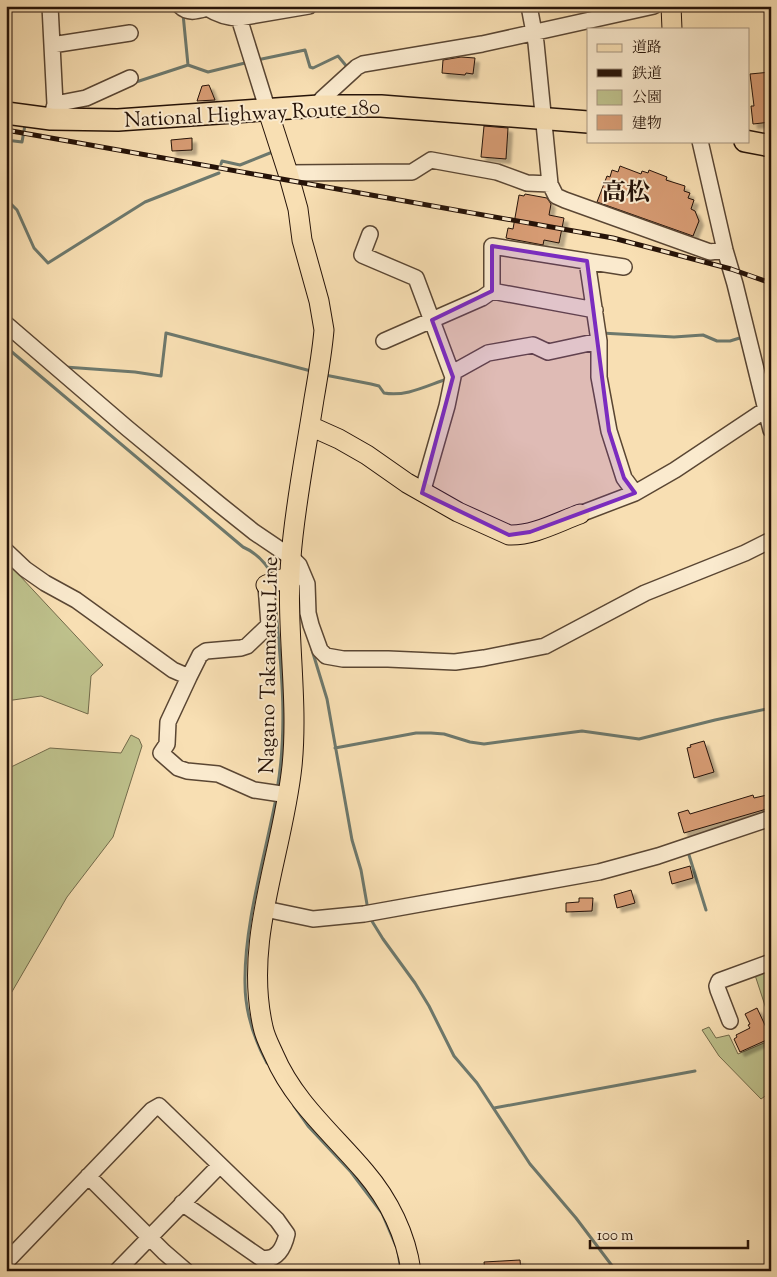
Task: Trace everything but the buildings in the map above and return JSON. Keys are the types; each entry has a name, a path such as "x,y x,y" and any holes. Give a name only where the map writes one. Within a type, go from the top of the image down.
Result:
{"highway":[{"name":"National Highway Route 180","path":"6,113 53,112 118,120 319,106 380,106 587,122"},
{"path":"750,142 771,146"}],"main road":[{"path":"671,6 672,28"},
{"name":"Nagano Takamatsu Line","path":"268,111 298,209 304,249 324,321 323,344 291,557 276,581 290,632 294,734 282,794 257,962 258,992 263,1029 280,1070 317,1120 367,1174 393,1213 408,1252 411,1271"},
{"path":"310,426 368,455 422,493 509,535 530,532 580,514"}],"street":[{"path":"50,6 53,112 130,78"},
{"path":"181,8 193,11 207,7 222,16 239,18 265,10 309,6"},
{"path":"529,6 536,43 550,184 556,196 710,252 725,250"},
{"path":"319,106 322,99 363,64 482,44 654,6"},
{"path":"239,18 268,111"},
{"path":"52,45 130,33"},
{"path":"700,142 725,250 736,284 771,430"},
{"path":"288,173 412,172 431,160 497,172 527,183 550,184"},
{"path":"370,234 362,255 416,278 452,375 447,406 422,493"},
{"path":"492,291 492,246 624,267"},
{"path":"587,261 598,336 599,377 610,431 624,478 635,493"},
{"path":"384,342 482,298 492,291 595,310"},
{"path":"6,324 240,521 291,557 299,565 307,584 308,613 311,625 320,650 326,656 343,659 455,662 545,646 645,594 771,540"},
{"path":"452,375 488,353 533,345 548,352 598,336"},
{"path":"580,514 635,493 675,470 765,405"},
{"path":"6,551 24,569 76,600 173,670 189,677"},
{"path":"276,581 268,625 247,646 206,651 200,655 168,722 167,744 161,753 178,768 187,771 218,774 254,790 282,794"},
{"path":"265,910 313,919 364,914 599,872 658,856 771,818"},
{"path":"730,1021 718,990 719,981 771,962"},
{"path":"6,1262 152,1110 159,1106 277,1220 287,1234 284,1245 278,1254 265,1259 261,1258 182,1203"},
{"path":"117,1271 220,1165"},
{"path":"88,1176 164,1252 186,1271"}],"highlighted area":[{"path":"492,246 587,261 609,431 624,478 635,493 530,532 509,535 422,493 453,377 432,320 492,291"}],"green space":[{"path":"6,561 103,665 91,676 88,714 41,696 6,701"},
{"path":"131,735 139,739 142,746 113,837 67,897 6,1002 6,771 50,748 121,753"},
{"path":"771,966 771,1024 754,972"},
{"path":"709,1027 716,1038 729,1035 738,1054 771,1040 771,1092 761,1099 719,1056 702,1030"}],"waterway":[{"path":"183,14 188,65"},
{"path":"257,60 305,50 310,67 313,68 338,56 348,68"},
{"path":"133,83 188,65 208,72 249,62"},
{"path":"6,140 22,142 25,125"},
{"path":"6,150 8,140"},
{"path":"221,164 222,161 240,165 275,151"},
{"path":"6,199 17,210 34,248 48,263 145,202 219,173"},
{"path":"65,367 135,372 161,376 166,333 311,371"},
{"path":"601,333 674,337 703,335 717,341 730,341 743,337"},
{"path":"6,347 243,547 257,555 273,576"},
{"path":"325,375 379,386 384,393 392,394 416,390 447,379"},
{"path":"768,434 771,443"},
{"path":"274,589 281,664 283,715 281,765 277,790"},
{"path":"312,650 327,699 352,840 361,870 368,910"},
{"path":"335,748 416,733 444,734 484,744 582,731 639,739 771,708"},
{"path":"267,1063 254,1034 245,993 245,983 251,914 276,798"},
{"path":"689,855 706,910"},
{"path":"370,918 415,983 429,1006 454,1056 477,1083 530,1164 576,1218 616,1271"},
{"path":"494,1108 695,1071"},
{"path":"294,1106 308,1126 351,1172 382,1213 396,1246"},
{"path":"398,1252 401,1271"}],"railway":[{"path":"6,130 613,238 731,269 771,283"}],"district":[{"name":"高松","path":"626,192"}]}
